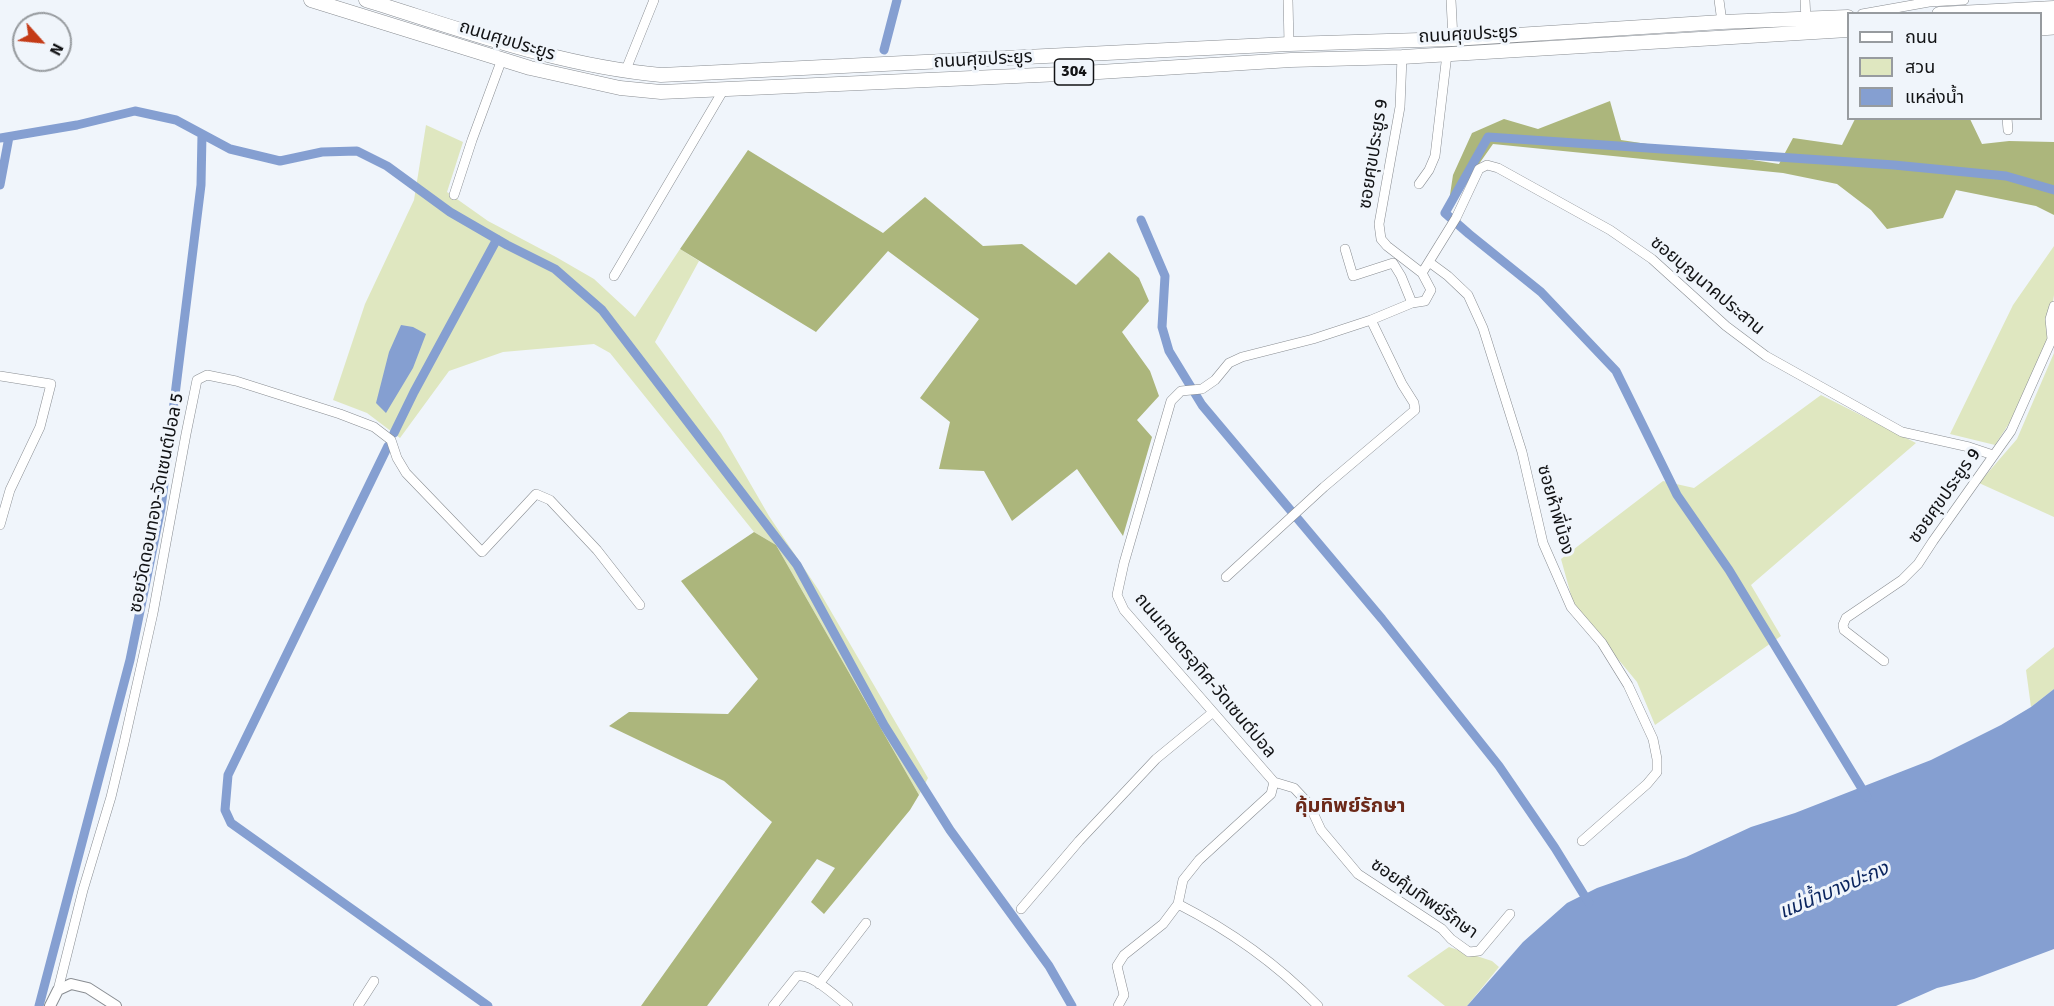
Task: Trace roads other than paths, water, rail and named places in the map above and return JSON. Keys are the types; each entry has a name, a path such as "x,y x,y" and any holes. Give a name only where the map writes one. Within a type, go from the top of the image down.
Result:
{"main road":[{"name":"ถนนศุขประยูร","path":"311,0 570,78 620,88 661,92 1083,73 1291,60 1402,57 1845,24"},
{"name":"ถนนศุขประยูร","path":"366,0 564,60 625,72 661,75 1289,44 1453,39 1722,22 1806,20 1845,24"},
{"path":"1986,12 2054,8"},
{"path":"1289,44 1291,60"}],"street":[{"path":"625,72 654,0"},
{"path":"1288,0 1289,44"},
{"path":"1451,0 1453,39"},
{"path":"1719,0 1722,22"},
{"path":"1805,0 1806,20"},
{"path":"1873,12 1929,2 1964,0"},
{"path":"1419,184 1435,156 1447,54"},
{"name":"ซอยศุขประยูร 9","path":"1402,57 1400,107 1379,224 1381,239 1397,260 1422,273"},
{"path":"454,195 502,59"},
{"path":"614,276 724,89"},
{"path":"2007,120 2008,130"},
{"name":"ซอยบุญนาคประสาน","path":"1422,273 1456,218 1479,169 1487,165 1498,168 1610,230 1652,259 1726,326 1766,356 1902,432 1994,455"},
{"path":"1345,249 1353,276 1397,260 1412,303"},
{"name":"ซอยห้าพี่น้อง","path":"1429,262 1468,295 1483,328 1521,452 1543,543 1571,607 1602,643 1628,686 1653,739 1657,772 1647,784 1582,841"},
{"name":"ถนนเกษตรอุทิศ-วัดเซนต์ปอล","path":"1118,1006 1124,995 1117,966 1124,955 1163,924 1178,904 1183,880 1199,860 1271,794 1274,782 1124,610 1117,596 1124,563 1171,401 1181,391 1202,389 1215,380 1229,363 1242,357 1313,339 1371,320 1412,303 1425,301 1431,290 1422,273"},
{"name":"ซอยศุขประยูร 9","path":"1884,661 1844,630 1843,625 1846,618 1902,580 1918,564 2011,431 2052,339 2050,319 2054,306"},
{"path":"1226,577 1324,487 1415,410 1414,403 1402,384 1371,320"},
{"name":"ซอยวัดดอนทอง-วัดเซนต์ปอล 5","path":"58,990 124,743 153,613 197,380 207,375 236,381 374,427 392,440 397,458 406,473 482,552 536,494 550,500 597,550 640,605"},
{"path":"0,376 51,384 40,426 10,490 0,525"},
{"path":"1021,909 1079,841 1156,759 1212,713"},
{"name":"ซอยคุ้มทิพย์รักษา","path":"1274,782 1294,788 1309,804 1321,830 1358,874 1442,929 1469,952 1479,951 1510,914"},
{"path":"1178,904 1227,932 1267,961 1318,1006"},
{"path":"819,984 866,923"},
{"path":"773,1006 797,976 802,975 810,977 848,1006"},
{"path":"358,1006 374,981"},
{"path":"51,1006 58,990 70,984 88,988 116,1006"}],"water":[{"path":"401,325 413,327 426,334 413,368 386,413 376,403 389,352"},
{"name":"แม่น้ำบางปะกง","path":"2054,689 2054,949 1974,979 1937,988 1896,1006 1467,1006 1523,942 1567,903 1597,888 1686,857 1751,827 1795,813 1931,760 2001,725 2031,707"}],"waterway":[{"path":"884,50 897,0"},
{"path":"0,138 77,125 135,111 176,120 230,149 280,161 322,152 357,151 387,166 450,212 507,245 555,269 602,310 797,565 884,725 950,830 1049,966 1072,1006"},
{"path":"39,1006 130,660 161,508 201,185 202,134"},
{"path":"0,185 9,137"},
{"path":"1867,797 1729,570 1677,495 1616,371 1541,292 1445,213 1488,137 1894,165 2006,176 2054,190"},
{"path":"1141,220 1165,276 1162,327 1169,351 1202,405 1382,619 1499,766 1589,903"},
{"path":"394,433 497,239"},
{"path":"388,446 228,775 225,810 231,823 488,1006"}],"district":[{"name":"คุ้มทิพย์รักษา","path":"1350,807"}]}
